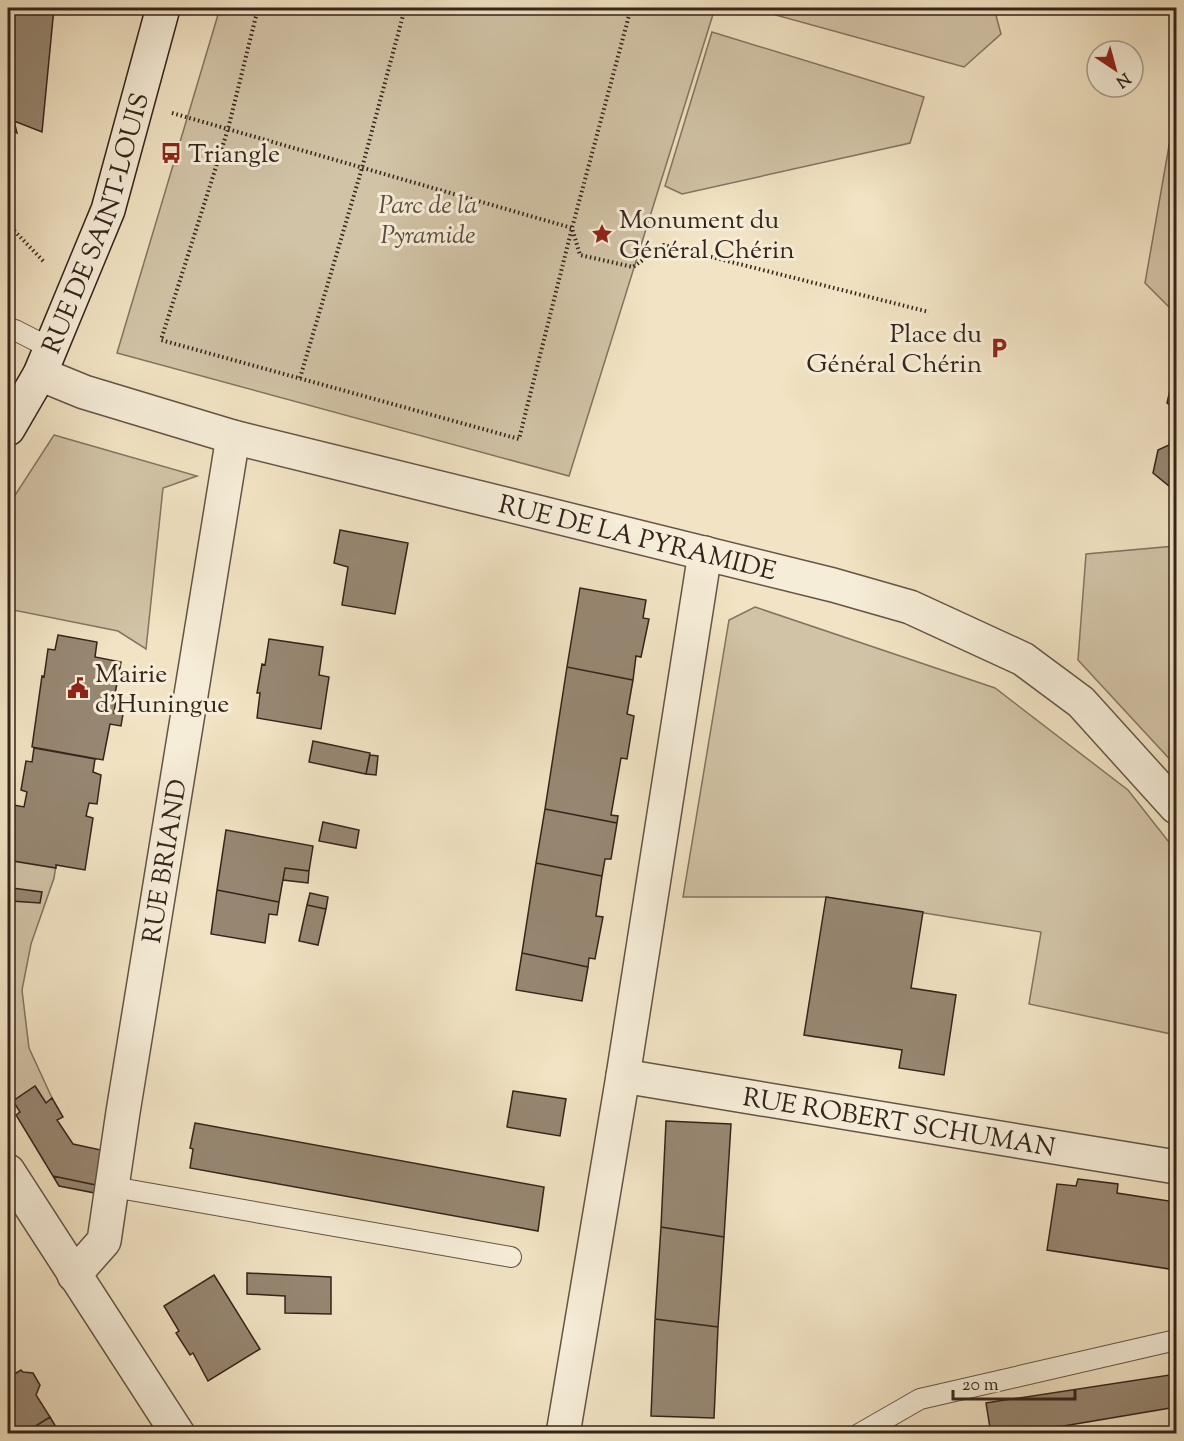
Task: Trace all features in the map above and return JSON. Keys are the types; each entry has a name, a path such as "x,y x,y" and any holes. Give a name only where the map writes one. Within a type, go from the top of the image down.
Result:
{"street":[{"name":"RUE DE SAINT-LOUIS","path":"8,429 46,361 108,210 163,8"},
{"name":"RUE DE LA PYRAMIDE","path":"46,361 84,392 232,436 833,585 910,607 1023,659 1081,702 1176,807"},
{"name":"RUE BRIAND","path":"74,1275 104,1241 232,436"},
{"path":"563,1434 705,553"},
{"name":"RUE ROBERT SCHUMAN","path":"622,1076 1176,1167"},
{"path":"8,1171 178,1434"}],"lane":[{"path":"8,328 15,330 46,361"},
{"path":"113,1187 511,1257"},
{"path":"860,1434 920,1398 1176,1340"}],"path":[{"path":"258,8 228,129 161,340 519,439 631,8"},
{"path":"300,378 362,168 405,8"},
{"path":"137,103 572,228"},
{"path":"8,224 74,294"},
{"path":"572,228 580,255 633,267 664,245 929,312"}],"green space":[{"name":"Parc de la Pyramide","path":"220,8 715,8 569,476 117,353"},
{"path":"773,8 994,8 1001,34 964,67 772,14"},
{"path":"712,32 924,97 910,143 682,194 665,186"},
{"path":"1176,106 1176,314 1145,283"},
{"path":"54,435 197,476 163,488 146,649 118,631 8,609 8,506"},
{"path":"1176,539 1176,766 1078,660 1086,554 1175,546"},
{"path":"755,607 995,688 1128,790 1176,851 1176,1035 1029,1004 1041,932 826,897 683,897 729,620"},
{"path":"8,859 56,865 54,878 31,944 22,990 29,1048 52,1098 46,1103 35,1086 13,1101 8,1092"}],"building":[{"path":"8,8 54,8 42,132 14,121 17,133 8,129"},
{"path":"1176,377 1176,410 1167,403 1173,378"},
{"path":"1176,413 1176,489 1174,490 1153,473 1158,450 1169,445"},
{"path":"340,530 408,543 395,614 342,605 348,567 334,563"},
{"path":"580,588 646,600 643,618 649,619 641,657 636,656 633,680 567,667"},
{"name":"Mairie d'Huningue","path":"58,635 97,642 95,657 121,662 114,699 116,699 114,713 123,714 121,726 110,724 103,760 32,747 48,649 55,650"},
{"path":"269,639 323,647 319,675 329,677 321,729 257,718 260,693 257,693"},
{"path":"567,667 633,680 627,714 634,716 627,759 621,758 611,815 618,816 617,823 545,809"},
{"path":"313,741 370,753 366,774 309,762"},
{"path":"34,748 95,759 93,772 101,775 97,804 89,803 86,816 93,818 85,870 13,861 13,858 8,857 8,804 24,807 27,792 21,790 26,761 32,762"},
{"path":"370,755 378,756 376,775 366,774"},
{"path":"545,809 617,823 611,859 605,859 602,876 536,863"},
{"path":"323,822 359,830 356,848 319,841"},
{"path":"226,830 313,846 309,871 285,868 279,902 217,890"},
{"path":"536,863 602,876 596,916 603,917 595,959 589,958 588,967 522,953"},
{"path":"285,868 309,871 308,883 283,880"},
{"path":"12,888 42,892 40,903 11,901"},
{"path":"217,890 279,902 277,915 269,914 265,943 211,934"},
{"path":"310,893 328,897 326,909 307,905"},
{"path":"826,897 923,912 911,988 956,995 944,1075 899,1068 902,1050 804,1035"},
{"path":"307,905 326,909 318,945 299,941"},
{"path":"522,953 588,967 582,1001 516,990"},
{"path":"35,1086 46,1103 52,1098 63,1117 57,1120 73,1144 101,1150 96,1185 53,1176 16,1115 20,1112 13,1101"},
{"path":"513,1091 566,1099 560,1136 507,1127"},
{"path":"666,1121 731,1124 724,1237 661,1227"},
{"path":"195,1123 544,1187 538,1231 190,1168 193,1149 190,1148"},
{"path":"53,1176 96,1185 95,1193 59,1186"},
{"path":"1078,1179 1118,1184 1117,1193 1175,1202 1176,1197 1176,1270 1047,1250 1057,1184 1076,1186"},
{"path":"661,1227 724,1237 718,1327 655,1319"},
{"path":"247,1273 331,1277 331,1314 285,1313 285,1296 247,1294"},
{"path":"214,1275 260,1349 208,1381 193,1353 190,1355 176,1333 179,1331 164,1306"},
{"path":"655,1319 718,1327 714,1418 651,1416"},
{"path":"21,1370 33,1373 40,1385 36,1395 50,1417 23,1434 8,1434 8,1378"},
{"path":"1176,1374 1176,1407 1034,1431 991,1434 986,1403"},
{"path":"50,1417 60,1434 23,1434"}],"place":[{"name":"Triangle","path":"171,153"},
{"name":"Monument du Général Chérin","path":"602,234"},
{"name":"Place du Général Chérin","path":"999,348"},
{"name":"Mairie d'Huningue","path":"78,688"}]}
